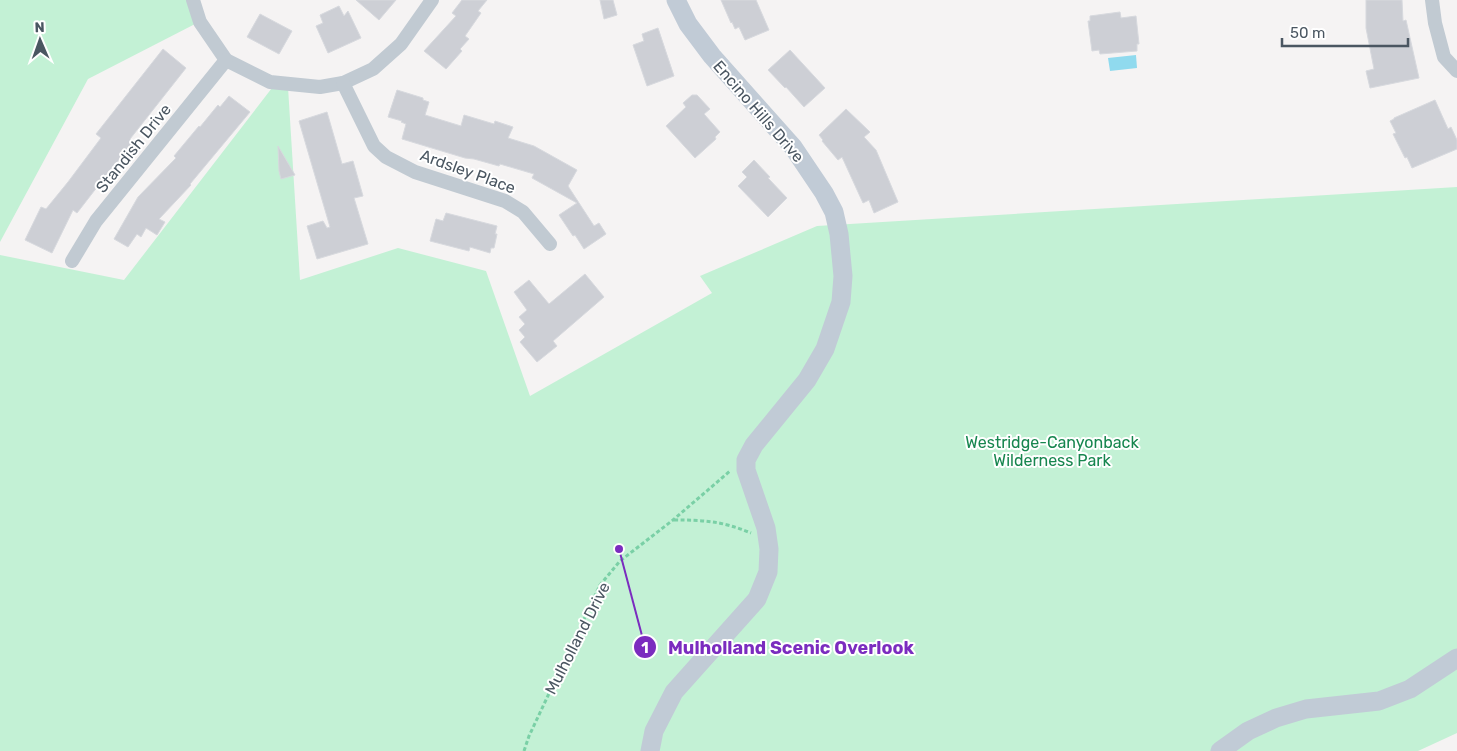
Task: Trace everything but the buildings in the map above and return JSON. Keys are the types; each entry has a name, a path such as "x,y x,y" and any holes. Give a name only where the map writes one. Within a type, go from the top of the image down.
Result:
{"main road":[{"name":"Encino Hills Drive","path":"676,0 688,24 712,56 793,147 824,193 834,212 839,234 842,276 841,302 825,350 807,380 754,445 748,454 745,466"},
{"path":"650,751 654,731 674,692 757,599 768,572 769,549 766,528 745,466"},
{"path":"1220,751 1248,731 1276,718 1306,709 1379,701 1410,689 1457,658"}],"street":[{"path":"193,0 200,22 226,60 270,82 320,87 343,83 373,69 401,44 432,0"},
{"path":"1432,0 1435,23 1444,57 1457,71"},
{"name":"Standish Drive","path":"72,261 96,221 226,60"},
{"name":"Ardsley Place","path":"343,83 374,146 386,157 415,172 505,200 523,212 550,244"}],"path":[{"name":"Mulholland Drive","path":"524,751 529,736 600,585 620,561 673,520 737,465 745,466"},
{"path":"673,520 704,520 730,524 761,538 769,549"}],"green space":[{"path":"0,0 191,0 197,23 88,79 0,242"},
{"name":"Westridge-Canyonback Wilderness Park","path":"275,84 288,87 300,280 398,248 486,271 530,396 712,293 700,276 817,226 1457,187 1457,733 1418,751 0,751 0,255 124,280"}],"water":[{"path":"1136,55 1137,68 1110,71 1108,58"}],"place":[{"name":"Mulholland Scenic Overlook","path":"619,549"}]}
